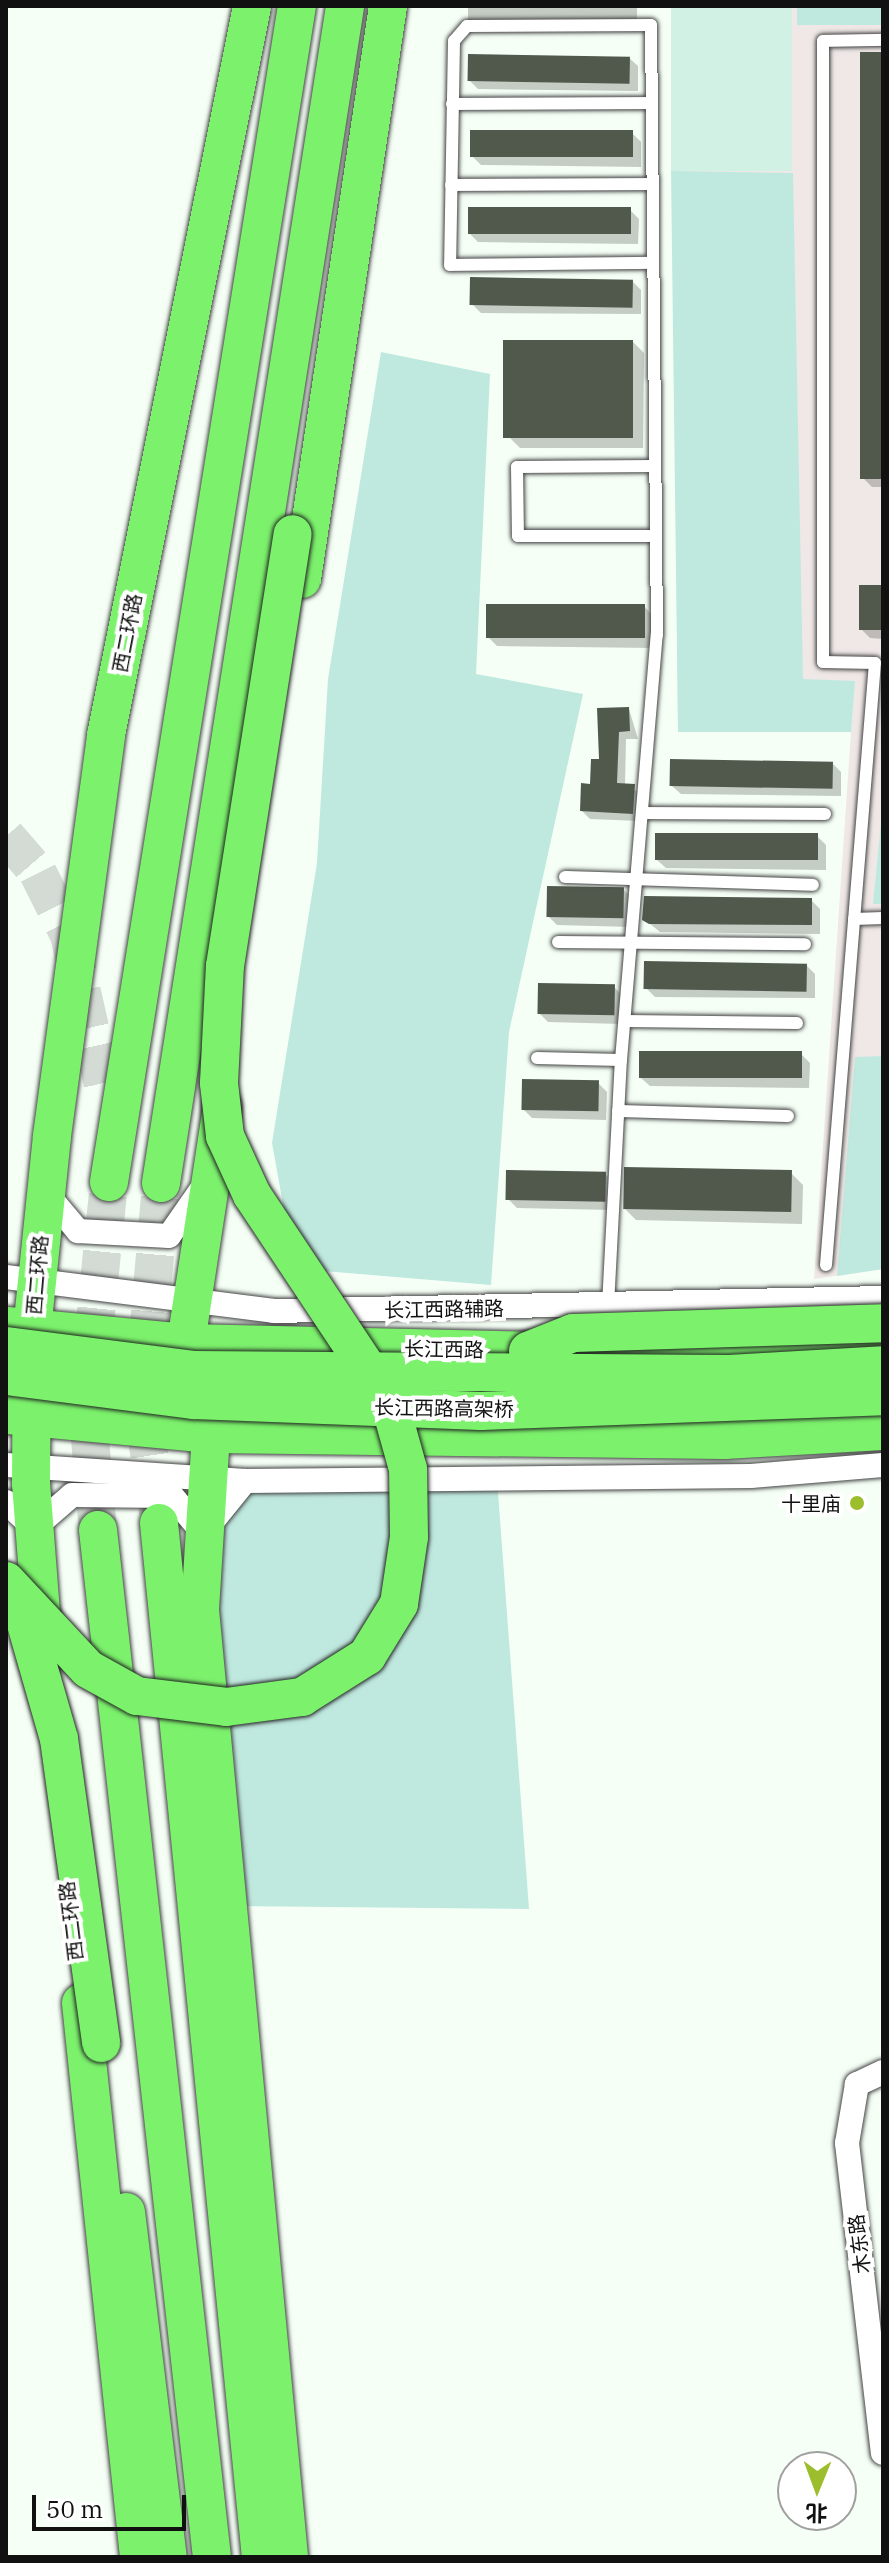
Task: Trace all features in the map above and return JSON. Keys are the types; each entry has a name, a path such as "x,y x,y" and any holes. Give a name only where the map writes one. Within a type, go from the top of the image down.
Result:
{"highway":[{"name":"西二环路","path":"139,2557 34,1528 18,1467 15,1334 21,1279 46,1193 106,735 252,6"},
{"path":"246,44 268,6"},
{"path":"105,1093 112,1167 297,6"},
{"path":"161,1183 345,6"},
{"path":"12,1588 88,1669 137,1696 226,1707 302,1697 367,1656 399,1604 409,1537 408,1469 389,1401 252,1195 225,1136 219,1083 225,966 293,534 353,183 361,6"},
{"path":"280,2553 200,1610 211,1434 186,1343 388,6"},
{"path":"528,1351 573,1333 883,1323"},
{"name":"长江西路","path":"15,1334 186,1343 528,1351 720,1351 883,1341"},
{"name":"长江西路高架桥","path":"15,1334 193,1370 729,1374 883,1365"},
{"name":"长江西路高架桥","path":"6,1376 194,1400 481,1411 883,1396"},
{"path":"19,1416 211,1434 548,1438 883,1431"},
{"path":"548,1438 738,1456 883,1449"},
{"path":"159,1523 280,2553"},
{"path":"98,1530 212,2557"},
{"path":"12,1588 59,1739 168,2557"}],"street":[{"path":"46,1193 78,1231 169,1236 210,1178"},
{"name":"长江西路辅路","path":"21,1279 274,1311 883,1298"},
{"path":"18,1467 245,1481 751,1476 883,1465"},
{"path":"6,1502 34,1528 72,1495 172,1496 203,1533 245,1481"},
{"name":"木东路","path":"883,2072 857,2084 847,2143 883,2453"}],"lane":[{"path":"608,1306 621,1060 647,813 656,536 651,25 467,26 454,41 450,265 653,263"},
{"path":"826,1265 854,919 879,663 823,662 823,41 883,40"},
{"path":"452,104 652,103"},
{"path":"451,185 652,184"},
{"path":"655,466 517,467 518,536 656,536"},
{"path":"647,813 825,814"},
{"path":"565,877 641,883 813,885"},
{"path":"854,919 883,918"},
{"path":"558,942 805,944"},
{"path":"626,1021 797,1023"},
{"path":"537,1058 621,1060"},
{"path":"618,1111 788,1116"}],"shaded area":[{"path":"671,6 883,6 883,1269 814,1279 851,732 678,732"},
{"path":"797,6 883,6 883,25 797,25"},
{"path":"671,171 793,173 803,679 855,681 851,732 678,732"},
{"path":"381,352 490,374 476,674 583,694 509,1032 491,1285 324,1271 285,1215 272,1143 317,863 328,679"},
{"path":"883,803 883,904 873,904"},
{"path":"883,1056 883,1269 837,1276 855,1057"},
{"path":"497,1479 529,1909 228,1906 203,1533 245,1481"}],"green space":[{"path":"671,6 792,6 792,171 671,171"}],"building":[{"path":"860,52 883,52 883,479 860,479"},
{"path":"468,54 630,57 630,84 468,81"},
{"path":"470,130 633,130 633,157 470,157"},
{"path":"468,207 631,207 631,234 468,234"},
{"path":"470,277 633,280 632,308 470,305"},
{"path":"503,340 633,340 633,438 503,438"},
{"path":"859,585 883,585 883,630 859,630"},
{"path":"486,604 645,604 645,638 486,638"},
{"path":"629,707 630,731 619,732 617,783 635,784 633,814 580,811 581,783 590,784 591,759 599,759 597,708"},
{"path":"670,759 833,762 833,789 670,786"},
{"path":"655,833 818,833 818,860 655,860"},
{"path":"547,886 624,887 623,918 546,917"},
{"path":"644,896 812,898 812,925 649,924 642,920"},
{"path":"644,961 807,964 806,992 644,989"},
{"path":"538,983 615,984 614,1015 537,1014"},
{"path":"639,1051 802,1051 802,1078 639,1078"},
{"path":"522,1079 599,1080 598,1111 521,1110"},
{"path":"624,1167 792,1170 791,1212 623,1209"},
{"path":"506,1170 606,1172 605,1202 505,1200"}],"tunnel":[{"path":"6,836 38,873 69,935 105,1093"},
{"path":"98,1530 87,1403 109,1182"},
{"path":"158,1512 142,1406 161,1183"}],"place":[{"name":"十里庙","path":"857,1503"}]}
